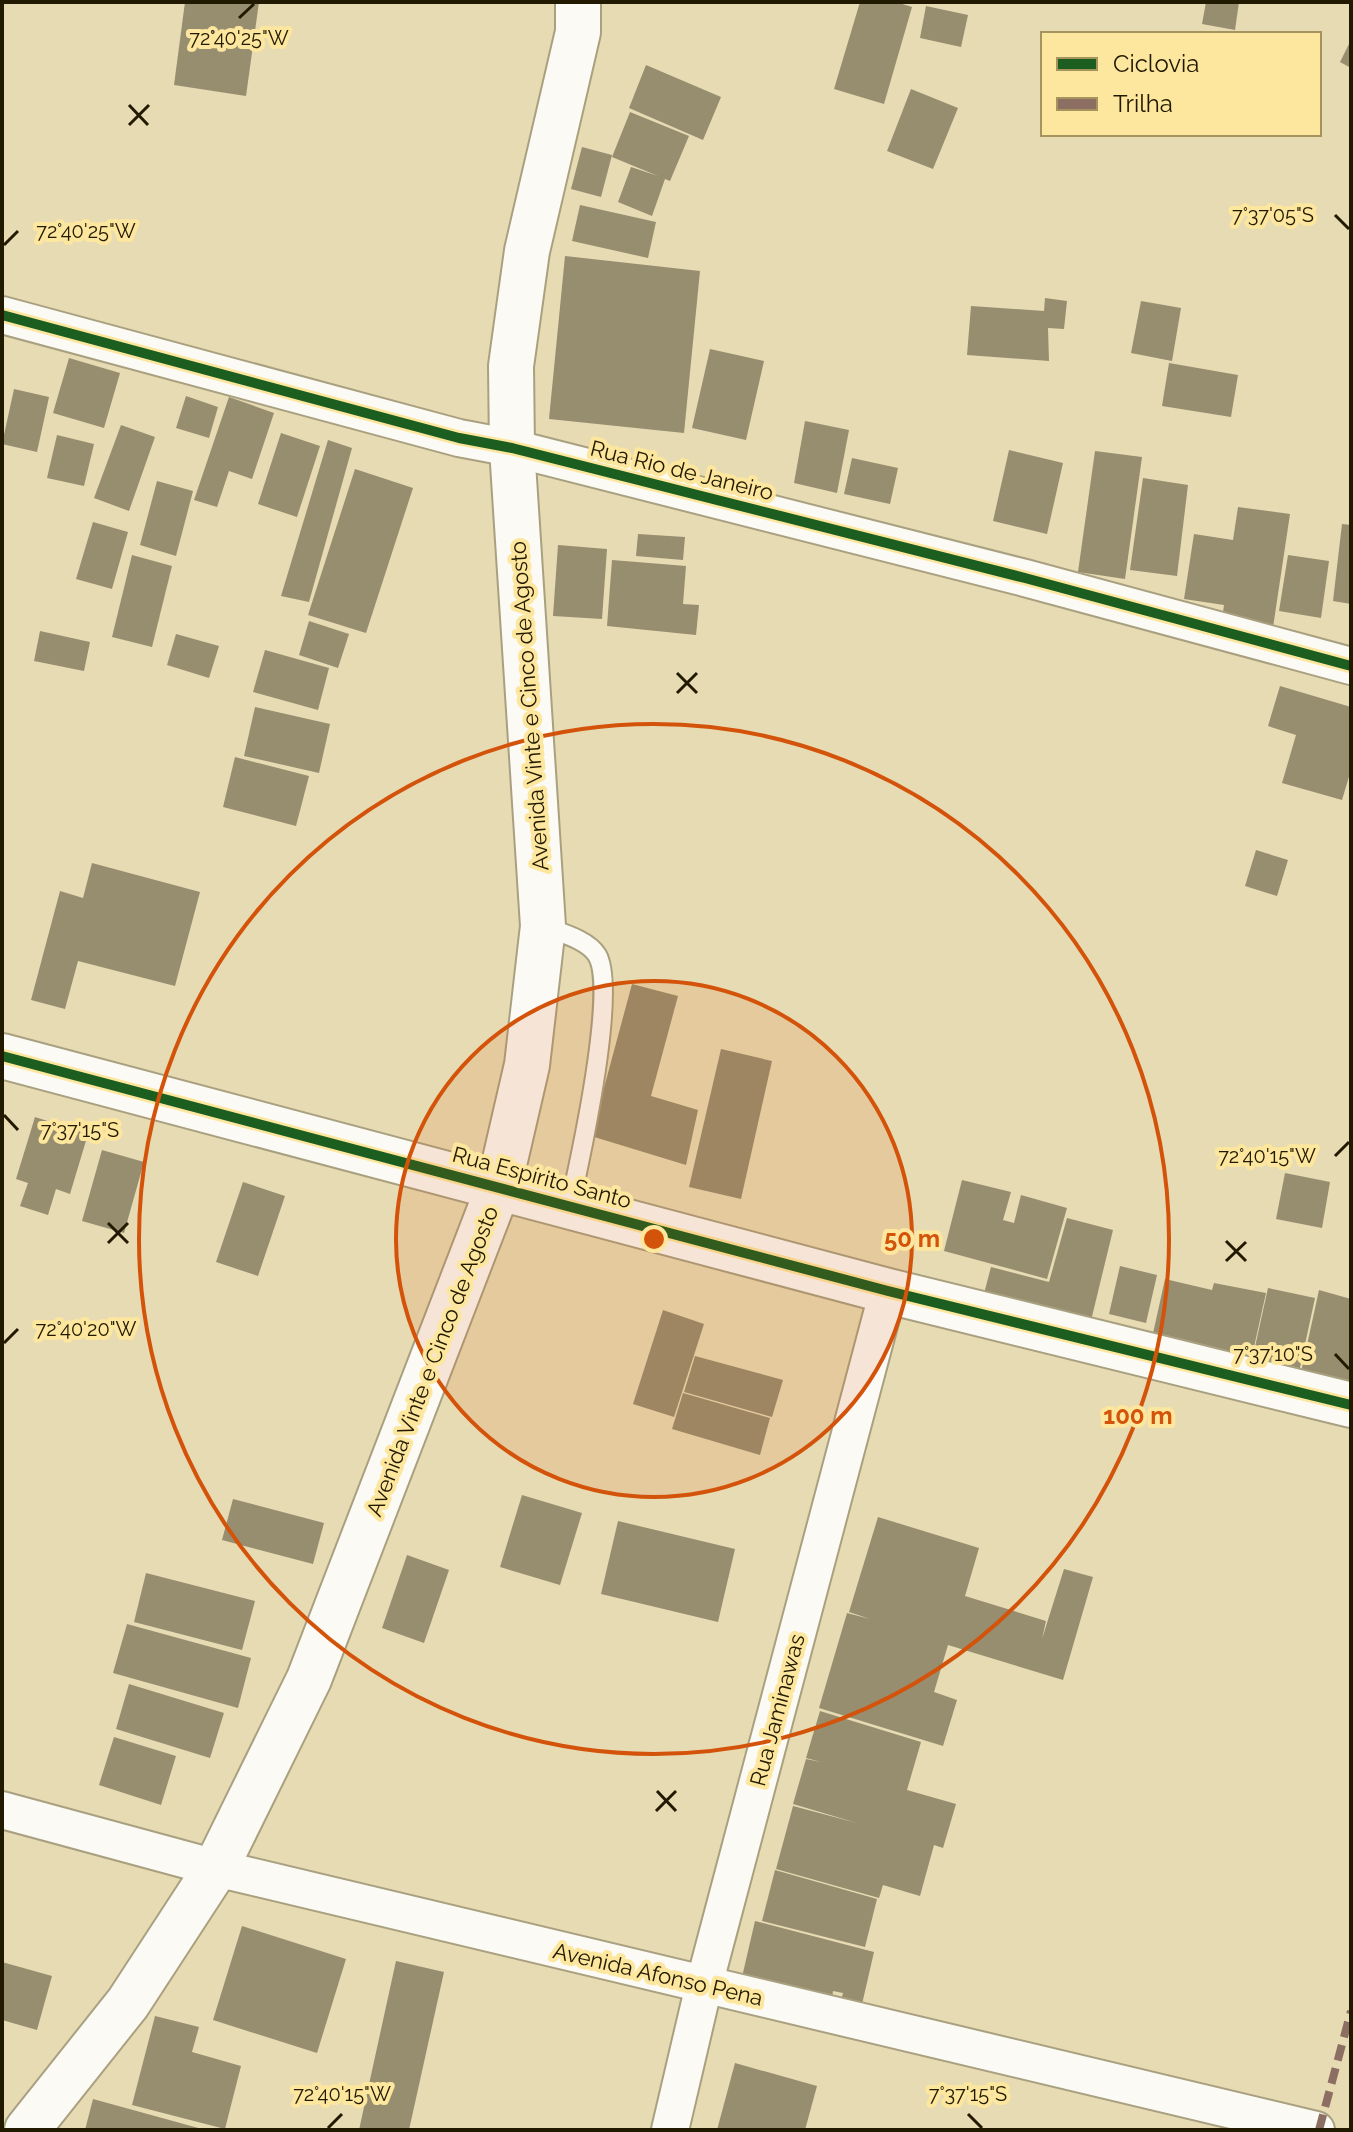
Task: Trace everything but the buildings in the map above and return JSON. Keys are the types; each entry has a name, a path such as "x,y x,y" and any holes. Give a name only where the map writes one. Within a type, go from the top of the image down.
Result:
{"main road":[{"name":"Avenida Vinte e Cinco de Agosto","path":"27,2130 128,2003 216,1868 309,1679 499,1186 527,1065 543,926 512,448 511,366 527,251 586,12"},
{"name":"Rua Espírito Santo","path":"2,1056 888,1291 1351,1405"}],"street":[{"name":"Rua Rio de Janeiro","path":"2,315 444,434 512,448 1010,574 1351,666"},
{"name":"Rua Jaminawas","path":"670,2130 704,1985 888,1291"},
{"name":"Avenida Afonso Pena","path":"2,1810 216,1868 1316,2130"}],"lane":[{"path":"543,926 584,943 596,953 605,981 587,1126 570,1205"}],"marked path":[{"path":"1319,2130 1351,2011"}],"cycle path":[{"path":"2,315 459,438 512,448 1025,578 1351,666"},
{"path":"2,1056 888,1291 1351,1405"}]}
